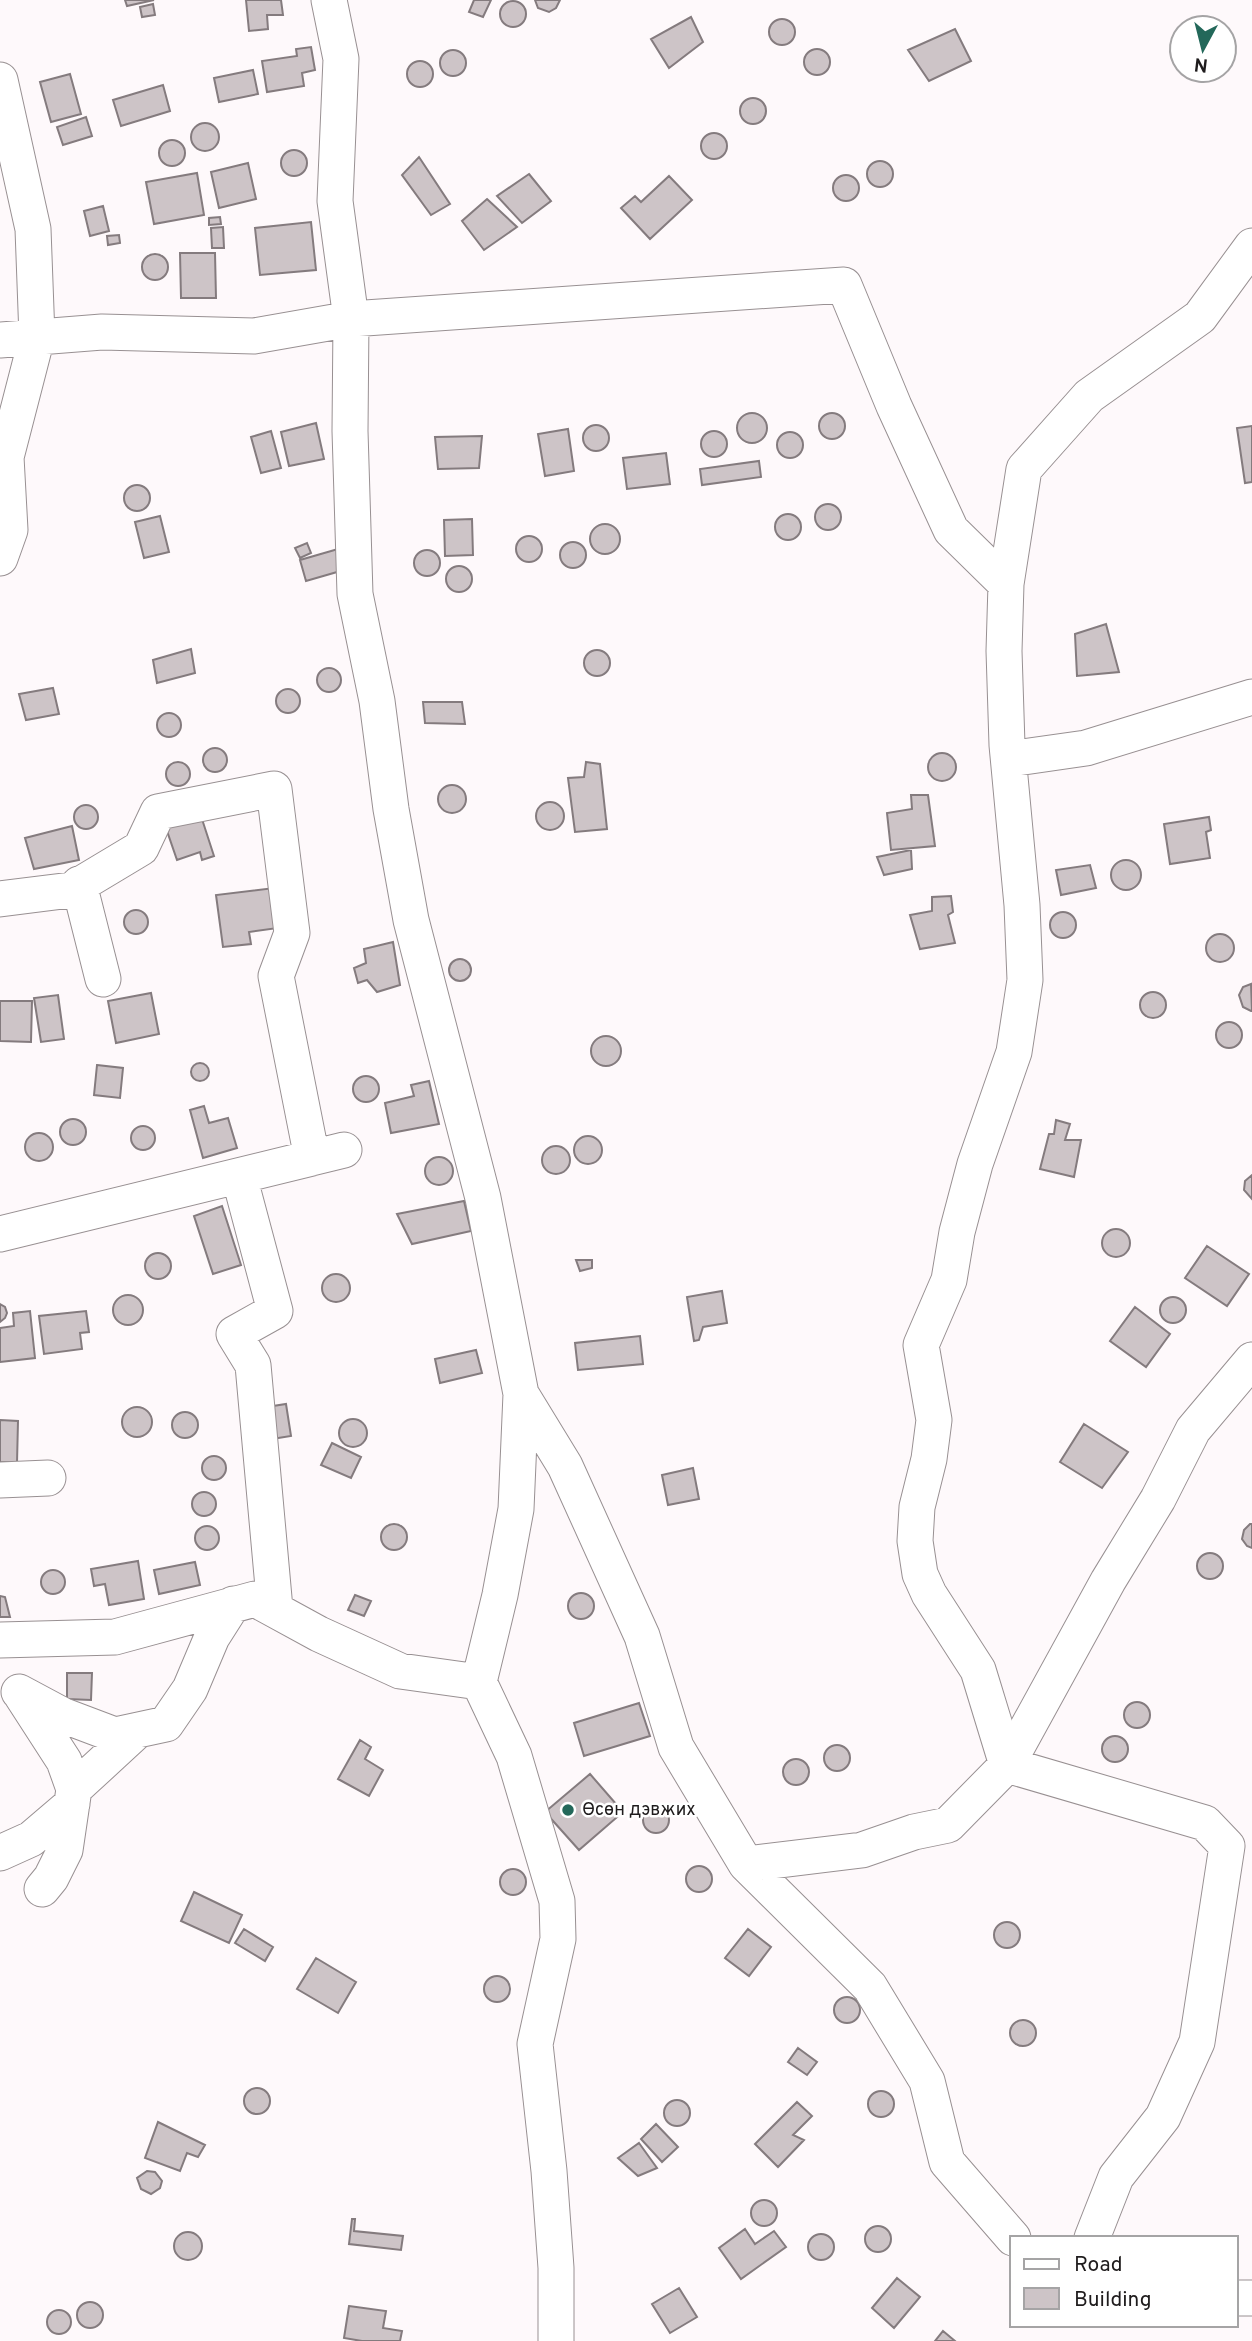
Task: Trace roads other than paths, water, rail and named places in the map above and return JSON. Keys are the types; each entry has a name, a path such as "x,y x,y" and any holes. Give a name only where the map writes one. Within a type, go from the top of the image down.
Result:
{"street":[{"path":"329,0 341,59 335,201 351,319 350,431 355,594 377,701 391,809 411,920 483,1198 521,1394 516,1509 500,1595 479,1682 514,1756 557,1901 558,1939 535,2044 550,2171 556,2268 556,2341"},
{"path":"0,80 33,229 37,337 6,457 10,530 0,558"},
{"path":"1007,1765 978,1670 929,1594 920,1574 915,1541 917,1507 929,1459 934,1420 921,1345 949,1280 957,1232 975,1164 1014,1052 1025,980 1004,651 1006,584 1024,469 1089,397 1200,317 1252,246"},
{"path":"0,341 102,332 254,336 351,319 844,285 894,406 951,530 1006,584"},
{"path":"1009,759 1086,748 1252,697"},
{"path":"0,899 71,890 141,848 158,812 274,789 292,933 276,976 328,1154"},
{"path":"79,884 103,979"},
{"path":"0,1234 328,1154"},
{"path":"275,1609 253,1365 234,1334 275,1311 239,1176 328,1154"},
{"path":"746,1864 862,1850 915,1832 948,1825 1007,1765 1108,1581 1158,1499 1193,1430 1252,1360"},
{"path":"521,1394 565,1466 642,1636 676,1747 746,1864 870,1987 927,2081 947,2162 1011,2236"},
{"path":"0,1480 48,1478"},
{"path":"0,1640 115,1637 255,1599 319,1634 400,1671 479,1682"},
{"path":"9,1685 62,1715 115,1735 166,1724 190,1689 212,1637 233,1604"},
{"path":"9,1685 64,1761 73,1796 65,1850 51,1878 42,1889"},
{"path":"0,1853 31,1839 137,1731"},
{"path":"1007,1765 1205,1822 1239,1856 1197,2042 1163,2117 1116,2177 1093,2236"}],"place":[{"name":"Өсөн дэвжих","path":"568,1810"}]}
